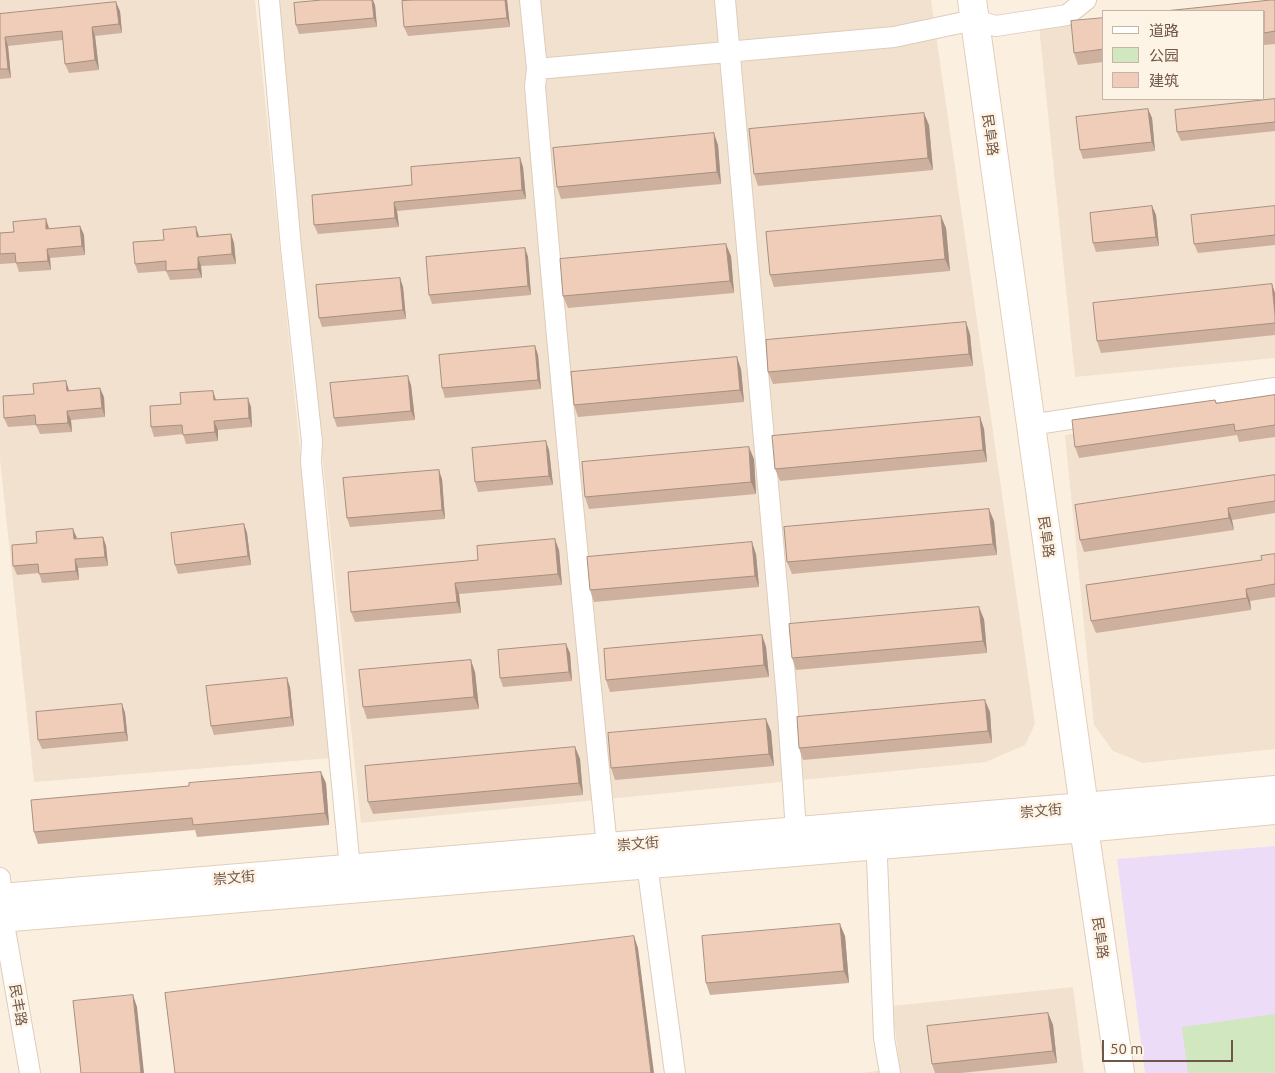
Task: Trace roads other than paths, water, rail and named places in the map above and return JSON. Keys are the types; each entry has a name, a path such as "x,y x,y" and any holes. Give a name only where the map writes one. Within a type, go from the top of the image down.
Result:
{"street":[{"path":"269,0 290,238 312,442 311,462 350,868"},
{"path":"530,0 537,69 535,86 576,548 607,847"},
{"path":"725,0 787,699 796,831"},
{"path":"537,69 894,37 973,10 996,26 1067,15 1086,0"},
{"name":"民阜路","path":"973,10 1120,1073"},
{"path":"1030,426 1275,388"},
{"name":"崇文街","path":"1084,818 1275,790"},
{"name":"崇文街","path":"1,902 647,864 876,834 1084,818 1275,810"},
{"name":"崇文街","path":"1,902 350,868 796,831 876,834"},
{"path":"876,834 884,1038 890,1073"},
{"path":"647,864 675,1073"},
{"name":"民丰路","path":"1,902 30,1073"}]}
